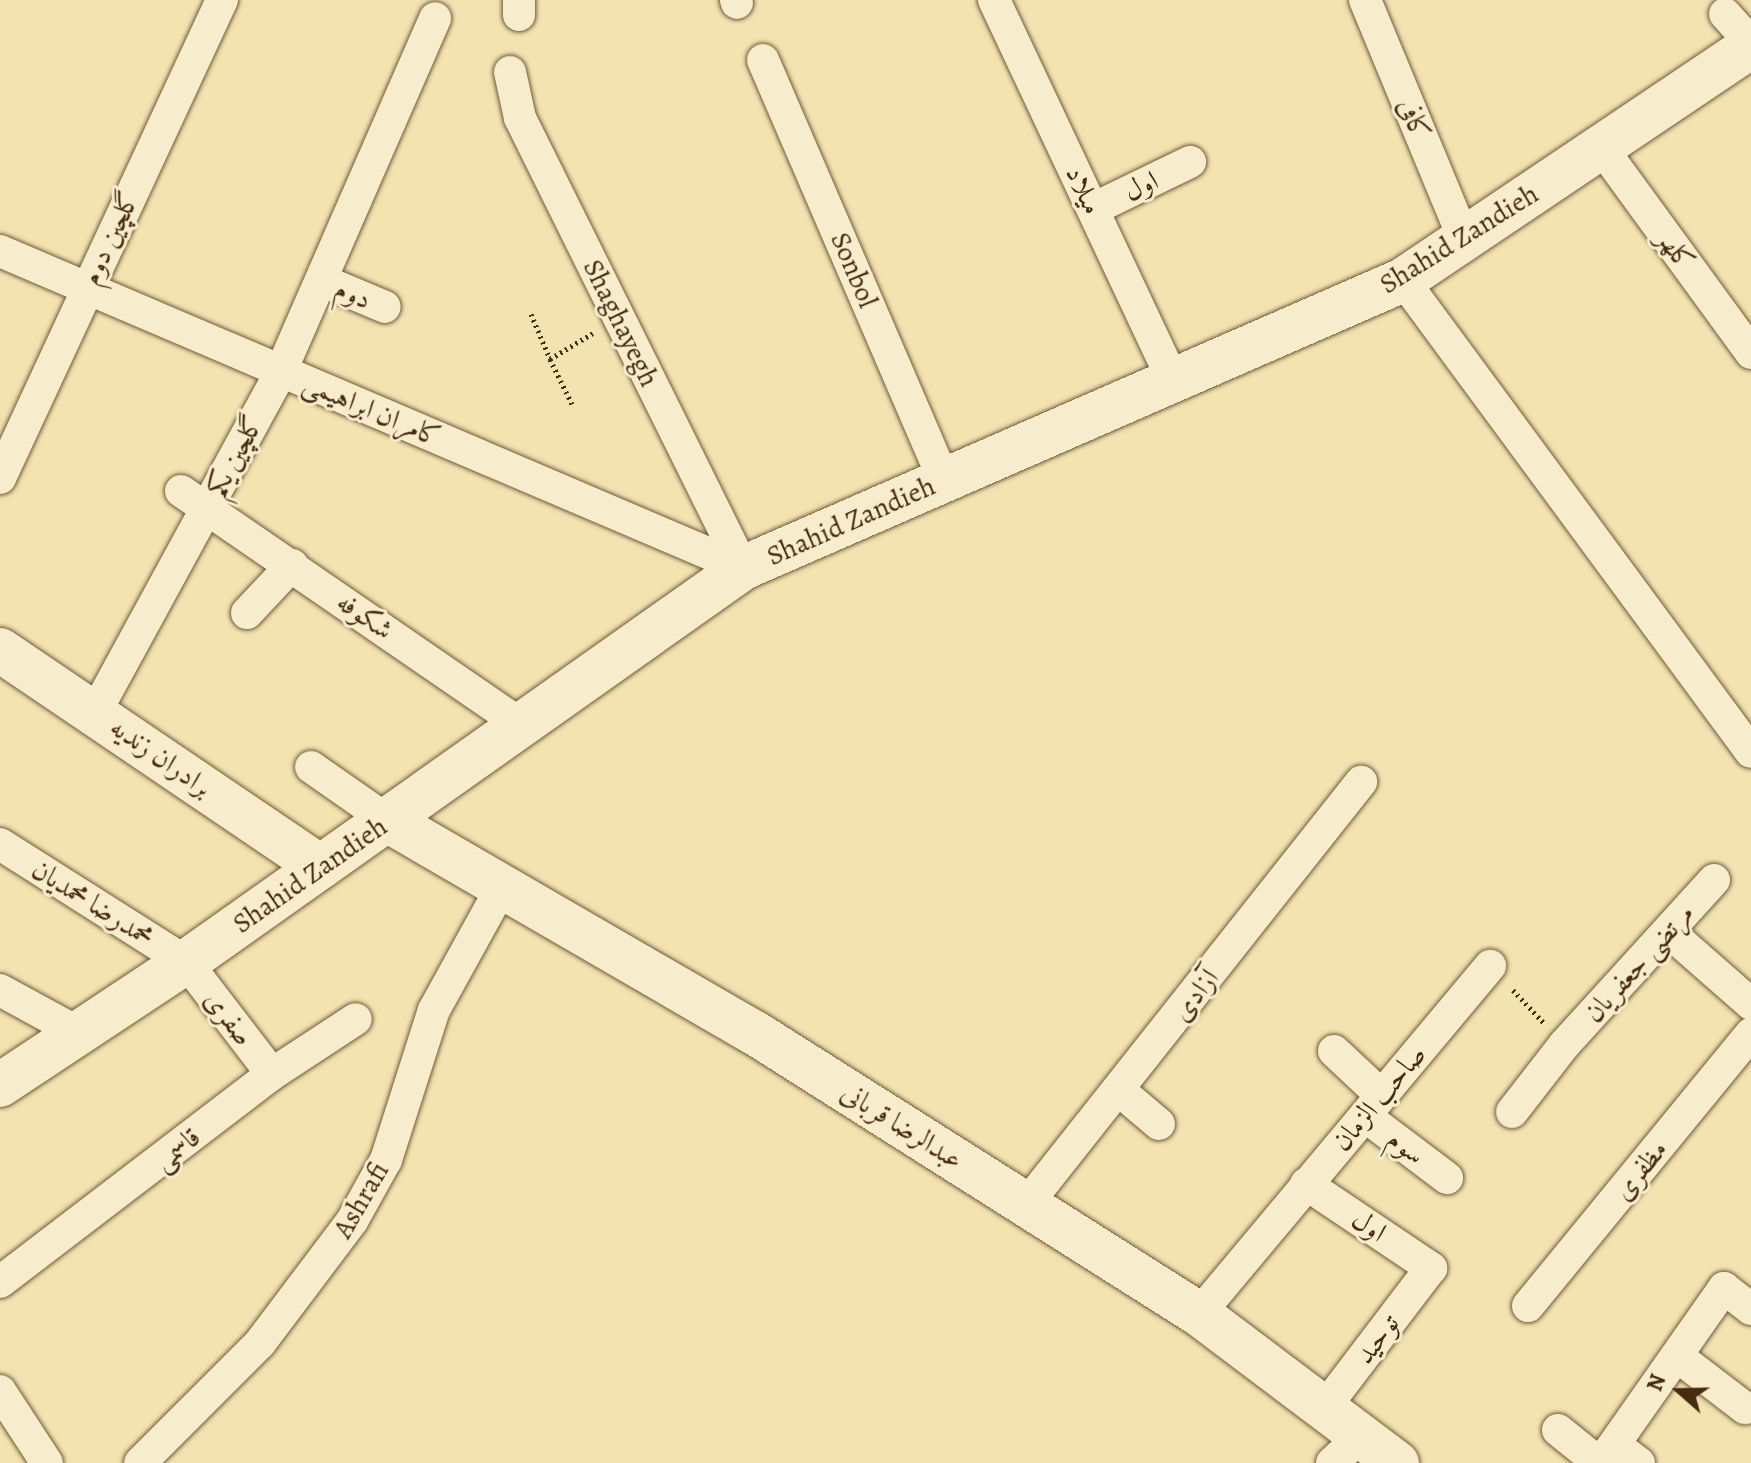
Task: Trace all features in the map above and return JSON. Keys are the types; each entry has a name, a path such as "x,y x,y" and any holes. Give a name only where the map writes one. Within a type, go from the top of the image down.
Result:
{"street":[{"name":"گلچین دوم","path":"0,478 222,0"},
{"name":"میلاد","path":"994,0 1173,381"},
{"name":"کافی","path":"1365,0 1464,239"},
{"name":"گلچین یکم","path":"96,711 194,499 281,371 435,18"},
{"name":"Shahid Zandieh","path":"0,1085 186,962 743,568 1403,280 1601,147 1742,34"},
{"name":"Sonbol","path":"763,60 944,481"},
{"name":"Shaghayegh","path":"510,72 520,118 743,568"},
{"name":"کلهر","path":"1601,147 1751,353"},
{"name":"اول","path":"1093,209 1190,162"},
{"name":"کامران ابراهیمی","path":"0,251 743,568"},
{"name":"دوم","path":"321,280 385,307"},
{"path":"1403,280 1751,752"},
{"name":"شکوفه","path":"194,499 522,725"},
{"path":"247,613 292,565"},
{"name":"برادران زندیه","path":"0,650 96,711 320,867"},
{"path":"311,767 387,820"},
{"name":"آزادی","path":"1026,1205 1120,1091 1361,782"},
{"name":"عبدالرضا قربانی","path":"387,820 755,1033 1199,1314 1323,1410 1346,1450 1397,1463"},
{"name":"محمدرضا محمدیان","path":"0,844 186,962"},
{"name":"مرتضی جعفریان","path":"1512,1112 1564,1045 1714,880"},
{"name":"Ashrafi","path":"140,1463 260,1343 352,1221 386,1160 434,1010 502,887"},
{"path":"1669,932 1751,1004"},
{"name":"صفری","path":"186,962 272,1074"},
{"name":"صاحب الزمان","path":"1199,1314 1490,966"},
{"path":"0,990 79,1033"},
{"name":"قاسمی","path":"0,1282 272,1074 356,1019"},
{"name":"مظفری","path":"1528,1306 1751,1034"},
{"path":"1334,1051 1373,1105"},
{"path":"1120,1091 1159,1124"},
{"name":"سوم","path":"1373,1105 1447,1178"},
{"name":"اول","path":"1306,1184 1431,1268"},
{"name":"توحید","path":"1323,1410 1431,1268"},
{"path":"1558,1430 1614,1458 1677,1356 1724,1288 1751,1309"},
{"path":"1677,1356 1745,1408"},
{"path":"0,1391 47,1463"}],"path":[{"path":"531,314 572,404"},
{"path":"550,359 618,318"},
{"path":"1490,966 1564,1045"}]}
